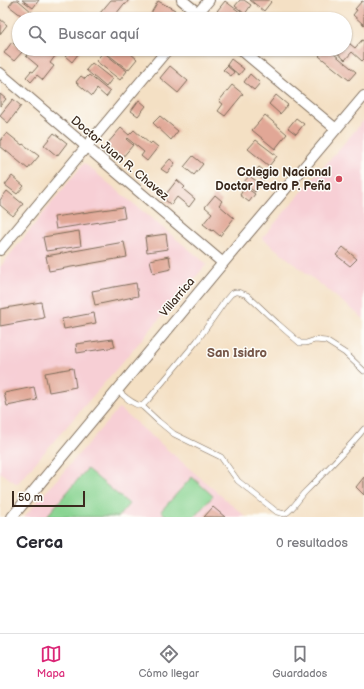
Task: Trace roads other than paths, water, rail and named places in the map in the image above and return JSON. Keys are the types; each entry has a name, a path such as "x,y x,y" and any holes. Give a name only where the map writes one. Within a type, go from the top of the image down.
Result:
{"street":[{"path":"182,0 193,12"},
{"path":"201,12 209,0"},
{"path":"0,250 162,56"},
{"path":"248,56 336,129"},
{"name":"Doctor Juan R. Chavez","path":"0,73 223,263"},
{"name":"Villarrica","path":"12,517 364,96"}],"lane":[{"path":"142,406 197,341 225,301 234,292 247,295 300,343 315,340 326,342 344,353 364,371"},
{"path":"117,390 131,401 139,406 142,406 174,434 221,457 238,481 277,512 285,514 349,448 364,429"}],"place":[{"name":"Colegio Nacional Doctor Pedro P. Peña","path":"339,179"}],"district":[{"name":"San Isidro","path":"237,352"}]}
